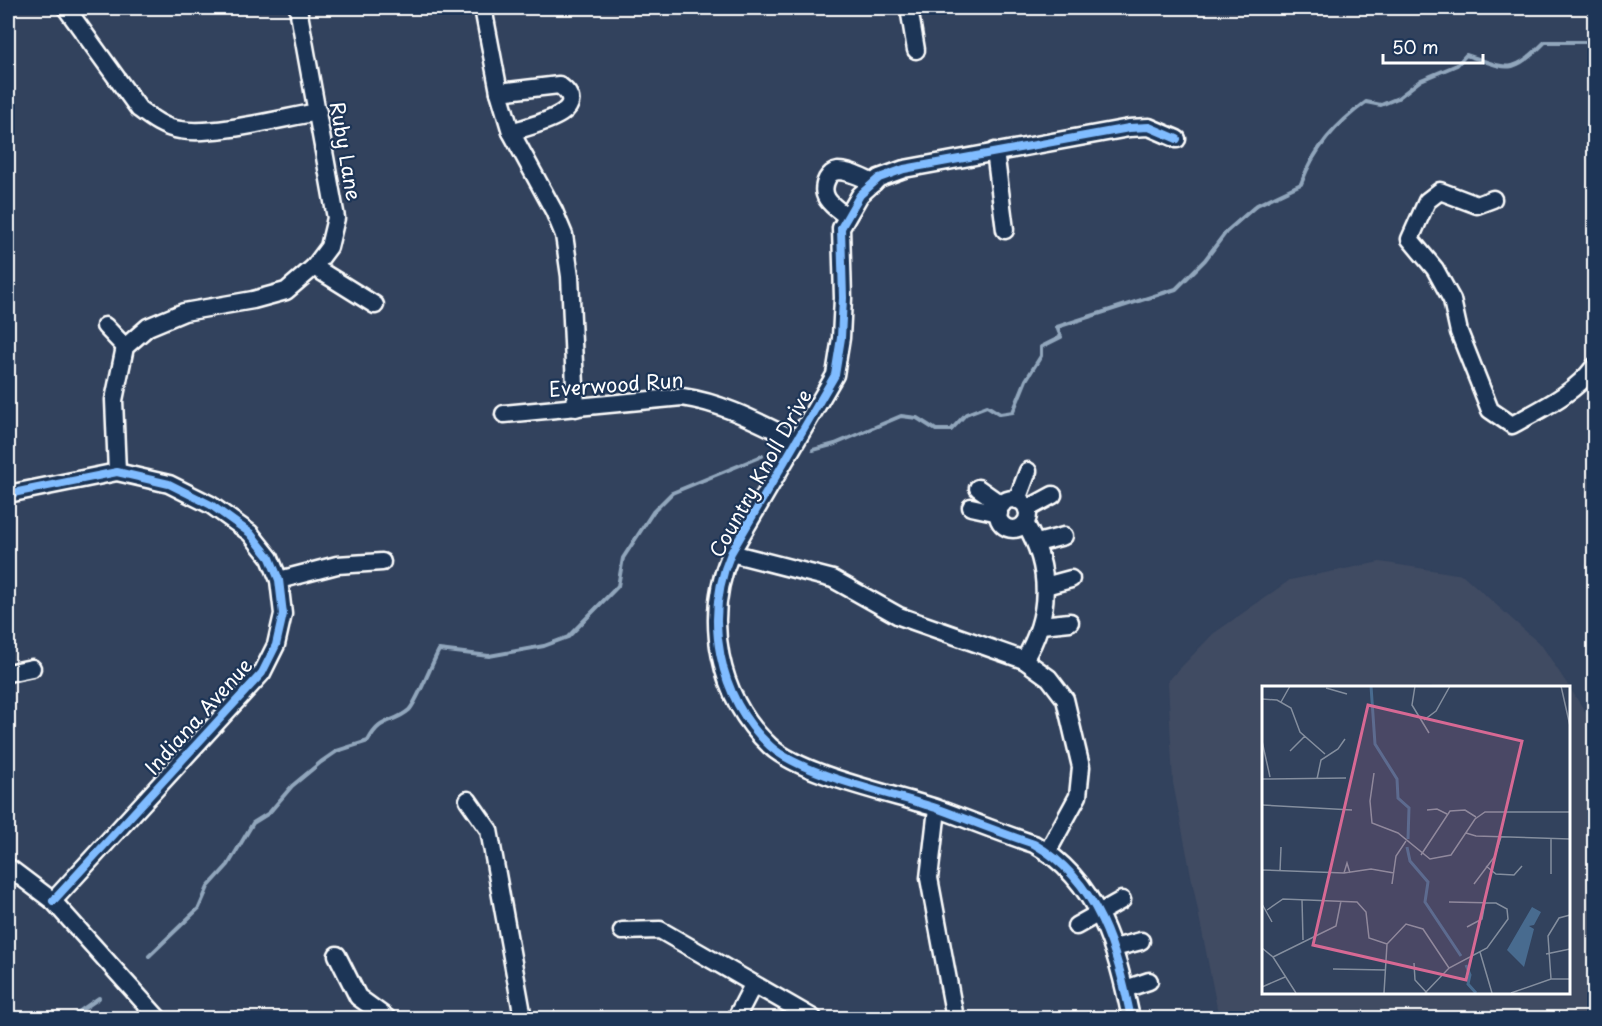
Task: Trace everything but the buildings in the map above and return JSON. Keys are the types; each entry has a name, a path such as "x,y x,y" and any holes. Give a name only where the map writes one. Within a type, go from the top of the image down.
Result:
{"street":[{"path":"66,8 139,109 152,119 170,127 180,131 224,129 318,112"},
{"name":"Ruby Lane","path":"125,347 148,327 184,312 253,300 286,291 314,267 329,247 336,218 298,8"},
{"path":"483,8 499,92 511,132 554,211 564,235 570,276 576,408"},
{"path":"909,8 916,50"},
{"path":"499,92 559,85 567,90 571,100 570,106 561,114 511,132"},
{"name":"Country Knoll Drive","path":"1131,1018 1114,948 1099,914 1092,900 1062,862 1048,851 937,809 793,761 771,746 747,717 728,688 718,637 720,582 731,553 835,375 841,338 843,298 841,228 860,195 879,178 904,169 995,151 1129,128 1149,127 1178,139"},
{"path":"995,151 1005,230"},
{"path":"846,216 826,201 824,188 828,177 833,172 841,171 873,183"},
{"path":"1493,199 1477,205 1440,191 1427,201 1410,239 1435,269 1452,300 1459,332 1490,411 1512,425 1558,400 1592,376"},
{"path":"314,267 375,305"},
{"path":"105,326 125,347 114,400 117,472"},
{"name":"Everwood Run","path":"504,414 682,397 703,400 745,415 795,440"},
{"path":"1014,510 1028,471"},
{"name":"Indiana Avenue","path":"8,494 117,472 169,484 211,505 250,532 270,558 279,580 283,614 276,645 262,673 52,901"},
{"path":"978,488 1014,510 1037,543 1045,586 1041,625 1038,638 1024,660"},
{"path":"971,507 1014,510 1053,495"},
{"path":"1037,543 1064,536"},
{"path":"731,553 833,579 899,616 1024,660 1049,678 1065,699 1081,767 1078,796 1048,851"},
{"path":"279,580 337,565 382,562"},
{"path":"1045,586 1071,579"},
{"path":"1041,625 1070,622"},
{"path":"8,673 32,668"},
{"path":"468,800 489,830 523,1018"},
{"path":"937,809 929,878 955,1018"},
{"path":"8,867 52,901 158,1018"},
{"path":"1076,926 1122,900"},
{"path":"622,931 660,930 813,1018"},
{"path":"1114,948 1141,941"},
{"path":"337,955 358,997 387,1018"},
{"path":"1125,989 1149,981"},
{"path":"736,1018 753,985"}],"shaded area":[{"path":"1380,562 1463,575 1542,646 1568,686 1262,686 1262,993 1569,993 1569,687 1594,725 1594,1018 1219,1018 1173,783 1168,681 1213,634 1290,580"}],"waterway":[{"path":"813,450 835,444 901,416 917,418 936,430 951,430 966,414 987,406 1000,414 1013,412 1026,380 1041,356 1041,347 1061,337 1057,327 1176,289 1205,260 1226,232 1257,205 1301,184 1319,148 1345,119 1366,102 1381,105 1398,98 1421,80 1457,65 1466,55 1500,66 1508,66 1524,61 1545,42 1594,42"},
{"path":"149,956 199,908 208,887 228,865 253,823 269,813 292,786 337,751 368,741 382,724 409,710 439,650 489,656 544,646 568,637 618,586 623,558 653,512 672,493 762,456"},
{"path":"70,1018 99,998"}],"cycle path":[{"path":"1131,1018 1119,968 1102,920 1075,877 1056,859 1034,844 936,808 825,775 784,756 770,746 752,726 727,681 720,655 717,630 718,604 731,553 835,375 841,338 843,298 841,228 860,195 879,178 904,169 1129,128 1149,127 1177,139"},
{"path":"8,494 117,472 169,484 211,505 250,533 270,558 279,580 283,614 276,645 262,673 53,901"}]}
